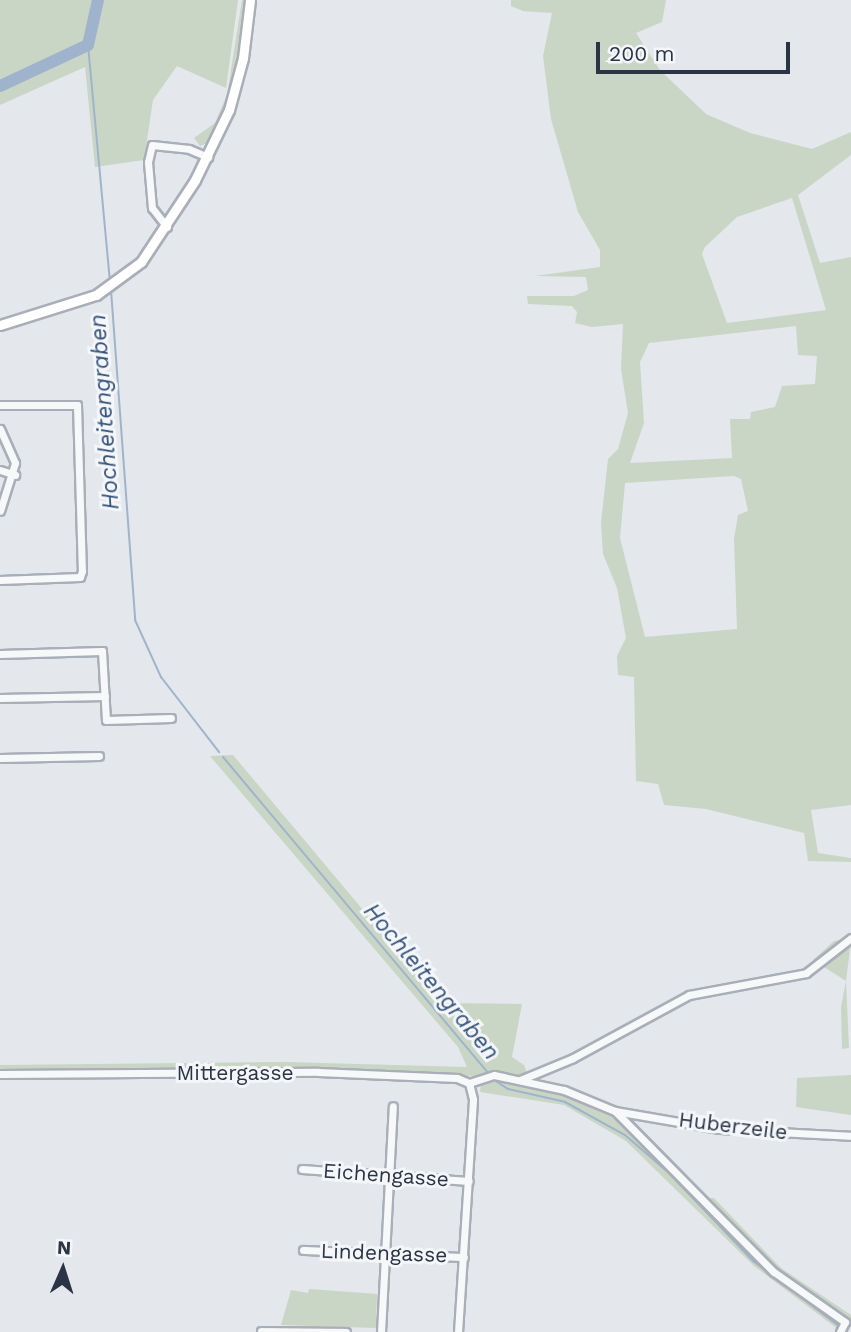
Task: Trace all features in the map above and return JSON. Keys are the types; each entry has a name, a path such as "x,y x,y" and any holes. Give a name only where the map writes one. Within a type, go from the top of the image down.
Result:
{"main road":[{"path":"0,326 110,288 142,262 167,227 208,157 238,83 250,0"}],"street":[{"path":"167,227 152,208 148,162 152,145 189,149 208,157"},
{"path":"0,405 77,405 82,561 80,577 0,580"},
{"path":"0,429 12,452 15,475 0,511"},
{"path":"0,470 15,475"},
{"path":"0,654 102,651 106,720 171,718"},
{"path":"0,698 105,696"},
{"path":"0,758 99,756"},
{"path":"520,1080 546,1070 689,995 806,973 851,938"},
{"path":"542,1084 546,1070"},
{"name":"Mittergasse","path":"0,1074 330,1073 446,1077 470,1083"},
{"path":"458,1332 469,1181 470,1083 489,1075 542,1084 615,1111 774,1272 841,1329"},
{"path":"381,1332 393,1106"},
{"name":"Huberzeile","path":"615,1111 719,1129 851,1136"},
{"name":"Eichengasse","path":"302,1169 469,1181"},
{"name":"Lindengasse","path":"303,1250 464,1257"},
{"path":"261,1331 346,1332"}],"green space":[{"path":"0,0 238,0 226,88 177,66 153,100 144,160 95,167 85,67 0,105"},
{"path":"242,0 247,0 239,62 228,103 210,142 200,146 194,138 215,123 227,95"},
{"path":"511,0 666,0 662,22 636,33 660,70 706,114 750,133 812,149 851,132 851,155 798,195 820,263 851,257 851,805 811,810 818,853 851,858 851,862 808,861 804,833 706,809 664,805 658,784 636,781 634,677 618,675 617,656 626,638 617,588 603,554 601,523 608,459 618,449 628,413 621,369 623,324 592,327 575,323 577,312 572,306 528,304 527,296 574,296 588,290 586,277 535,276 600,267 600,250 578,212 551,119 543,56 552,13 523,11 511,6","holes":["792,198 826,310 727,323 702,254 705,247 737,217","796,326 798,355 817,356 815,384 782,386 775,407 751,412 750,419 730,419 732,458 630,463 644,423 640,362 649,343","734,476 741,479 748,511 738,515 734,539 737,629 645,637 620,538 625,483"]},
{"path":"233,755 441,1003 522,1004 512,1057 524,1065 532,1086 557,1091 615,1116 756,1259 839,1321 839,1330 754,1266 626,1141 564,1105 480,1092 481,1081 473,1076 363,1070 361,1077 0,1078 0,1065 287,1062 467,1067 458,1047 210,756"},
{"path":"834,941 851,941 846,981 813,960"},
{"path":"846,981 849,1048 842,1049 841,1007"},
{"path":"851,1075 851,1115 796,1107 797,1078"},
{"path":"709,1198 714,1198 781,1268 851,1315 851,1320 778,1269"},
{"path":"309,1289 377,1294 376,1328 281,1325 291,1290 308,1293"}],"waterway":[{"path":"0,86 88,45 98,0"},
{"name":"Hochleitengraben","path":"88,45 110,281"},
{"name":"Hochleitengraben","path":"111,290 135,620 161,677 219,752"},
{"name":"Hochleitengraben","path":"223,757 488,1073"},
{"name":"Hochleitengraben","path":"491,1078 508,1089 565,1102 625,1135 669,1173 753,1261 839,1326"}]}
